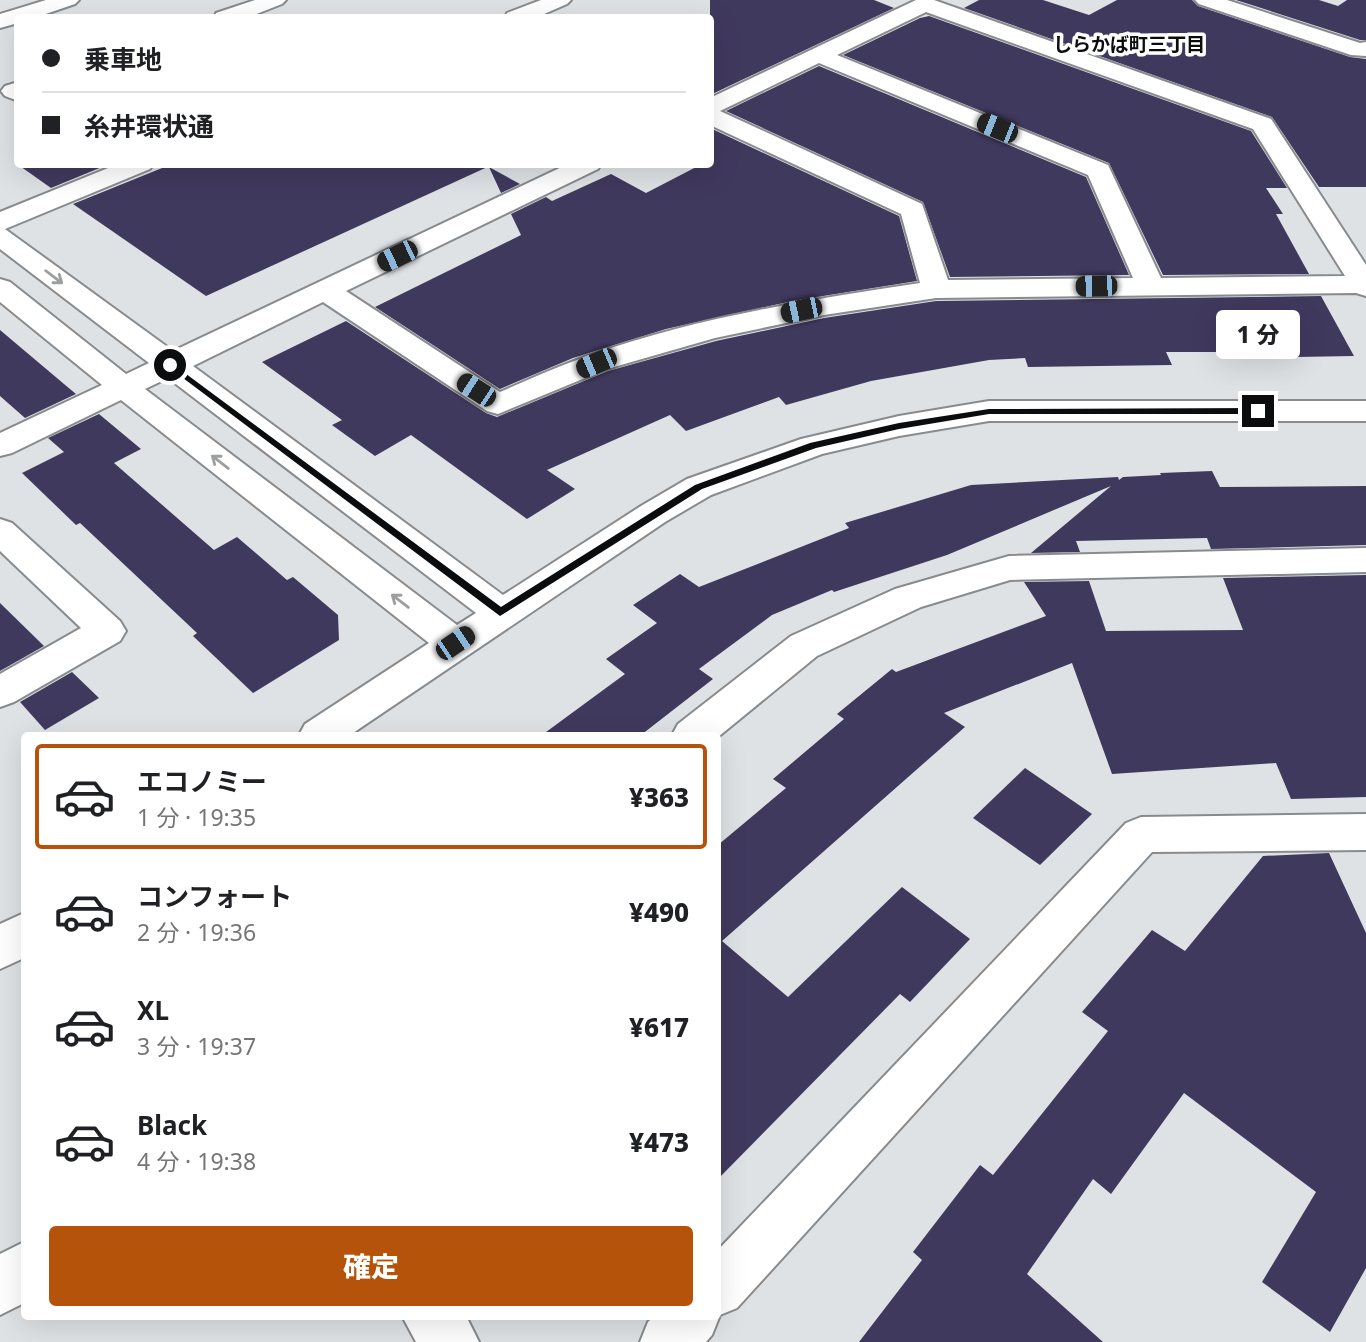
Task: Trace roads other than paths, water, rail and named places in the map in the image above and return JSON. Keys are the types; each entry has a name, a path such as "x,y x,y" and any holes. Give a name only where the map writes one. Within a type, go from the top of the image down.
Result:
{"street":[{"path":"25,14 68,0"},
{"path":"235,14 275,0"},
{"path":"525,14 559,0"},
{"path":"1207,0 1359,50 1366,49"},
{"path":"714,105 925,4 1262,124 1365,285"},
{"path":"818,55 1099,170 1150,285"},
{"path":"714,118 913,210 936,289"},
{"path":"0,222 129,168"},
{"path":"0,446 581,168"},
{"path":"0,236 500,612"},
{"path":"324,290 498,404 596,363 709,330 824,306 936,289 1365,285"},
{"path":"0,288 123,387 455,643"},
{"path":"322,732 500,612 699,487 813,446 899,426 989,411 1366,411"},
{"path":"0,531 107,631 0,692"},
{"path":"696,732 804,646 908,598 1009,568 1366,560"},
{"path":"721,1286 1141,835 1366,832"},
{"path":"0,949 21,935"},
{"path":"0,1288 21,1271"},
{"path":"433,1320 451,1342"},
{"path":"668,1342 689,1320"}],"district":[{"name":"しらかば町三丁目","path":"1129,44"}]}
